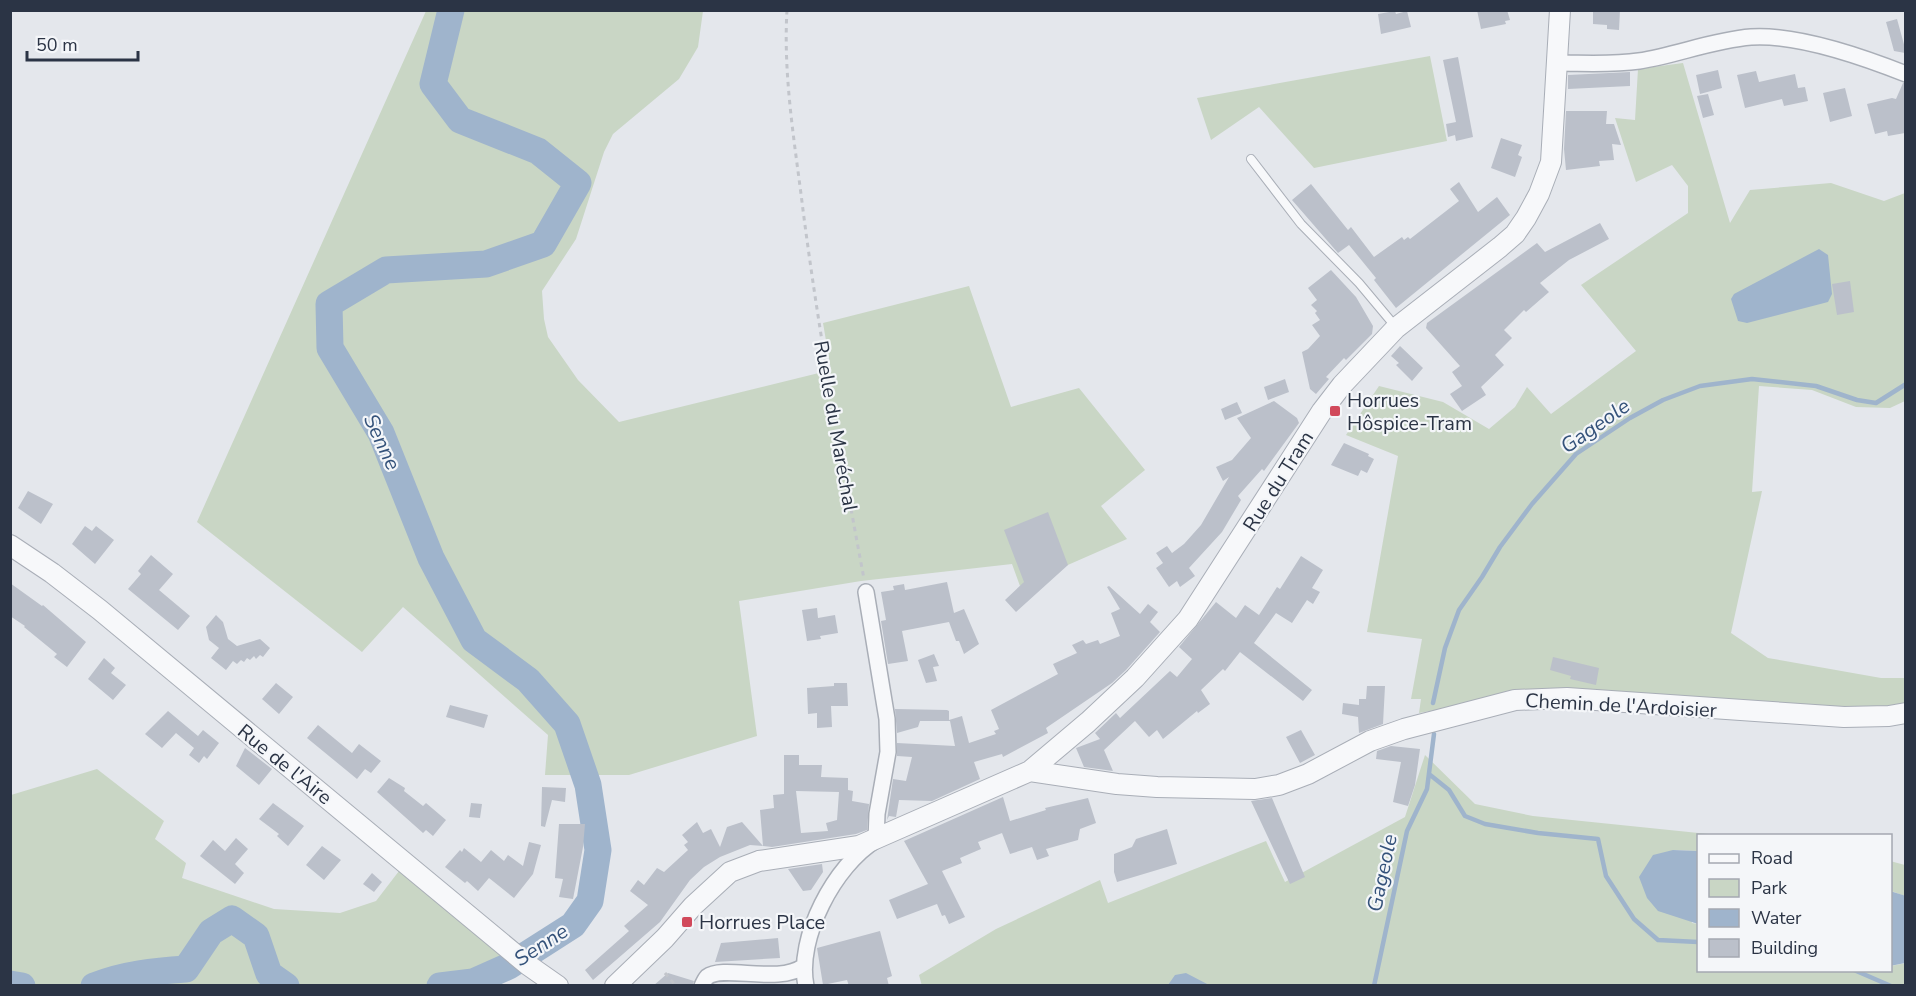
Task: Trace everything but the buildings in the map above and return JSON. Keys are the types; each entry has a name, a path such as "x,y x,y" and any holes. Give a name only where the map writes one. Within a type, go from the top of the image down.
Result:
{"street":[{"name":"Rue du Tram","path":"615,986 693,906 730,872 759,861 859,846 1030,771 1135,678 1188,619 1322,411 1342,385 1396,328 1500,247 1515,234 1526,218 1539,194 1551,162 1560,10"},
{"path":"1557,63 1604,64 1639,61 1728,40 1768,37 1827,48 1905,74"},
{"name":"Rue de l'Aire","path":"10,545 52,573 100,610 522,959 558,986"},
{"path":"806,986 804,966 807,943 824,902 850,860 862,848 876,840 877,814 888,752 887,719 866,592"},
{"name":"Chemin de l'Ardoisier","path":"1030,771 1107,783 1157,787 1255,789 1279,785 1308,774 1370,741 1404,729 1515,700 1567,698 1844,717 1889,716 1905,713"},
{"path":"702,986 707,977 717,974 774,975 787,973 804,966"}],"lane":[{"path":"1251,159 1301,224 1359,283 1396,328"}],"path":[{"name":"Ruelle du Maréchal","path":"787,10 785,35 794,136 817,317 866,592"},
{"path":"665,973 676,986"}],"green space":[{"path":"426,11 703,11 698,47 679,79 613,134 604,152 576,239 542,291 548,337 578,380 619,422 831,370 823,323 969,286 1011,407 1079,388 1145,470 1101,506 1127,539 1020,586 1012,564 861,581 739,601 757,736 629,775 545,775 548,735 403,607 362,652 197,522"},
{"path":"1430,56 1447,141 1314,168 1259,107 1211,140 1197,98"},
{"path":"1683,63 1730,223 1750,190 1831,183 1884,201 1905,193 1905,401 1890,408 1856,407 1812,390 1759,386 1752,492 1762,491 1731,633 1768,658 1881,678 1905,678 1905,705 1887,707 1801,706 1608,695 1441,709 1419,713 1421,699 1411,699 1422,639 1367,632 1398,456 1346,435 1379,386 1443,402 1489,429 1515,407 1527,387 1551,414 1636,351 1581,285 1688,213 1688,186 1672,165 1636,182 1615,118 1635,120 1638,69"},
{"path":"1425,755 1475,804 1533,816 1708,834 1697,834 1697,851 1673,850 1692,923 1697,924 1697,972 1892,972 1892,966 1906,963 1905,986 922,986 919,975 996,929 1100,880 1108,903 1266,841 1285,882 1405,817"},
{"path":"97,769 164,821 155,839 186,863 182,878 274,909 340,913 376,901 409,858 534,958 484,985 11,986 11,795"},
{"path":"1892,862 1905,865 1905,896 1892,891"}],"water":[{"path":"1819,249 1828,255 1832,294 1828,302 1747,323 1738,321 1731,299 1734,294"},
{"path":"1673,850 1697,851 1697,924 1658,911 1647,898 1639,877 1653,855"},
{"path":"1892,892 1906,896 1905,963 1892,966"},
{"path":"1186,973 1209,985 1168,985 1175,975"}],"waterway":[{"name":"Senne","path":"440,986 473,982 509,966 573,925 590,901 598,850 588,785 567,724 528,680 474,640 431,558 381,433 330,348 329,304 386,270 486,264 543,244 578,183 538,151 460,120 433,84 451,10"},
{"name":"Gageole","path":"1433,703 1445,648 1459,610 1500,547 1532,504 1576,454 1630,418 1663,400 1700,386 1752,379 1816,386 1857,400 1876,403 1906,384"},
{"name":"Gageole","path":"1374,986 1407,831 1427,789 1434,734"},
{"path":"1429,774 1449,790 1465,816 1485,824 1538,833 1598,839 1606,876 1634,919 1658,940 1697,942"},
{"name":"Senne","path":"94,986 128,976 186,969 211,932 232,919 256,936 269,974 286,986"},
{"path":"1859,972 1891,986"},
{"name":"Senne","path":"10,984 22,986"}],"place":[{"name":"Horrues Hôspice-Tram","path":"1335,411"},
{"name":"Horrues Place","path":"687,922"}]}
